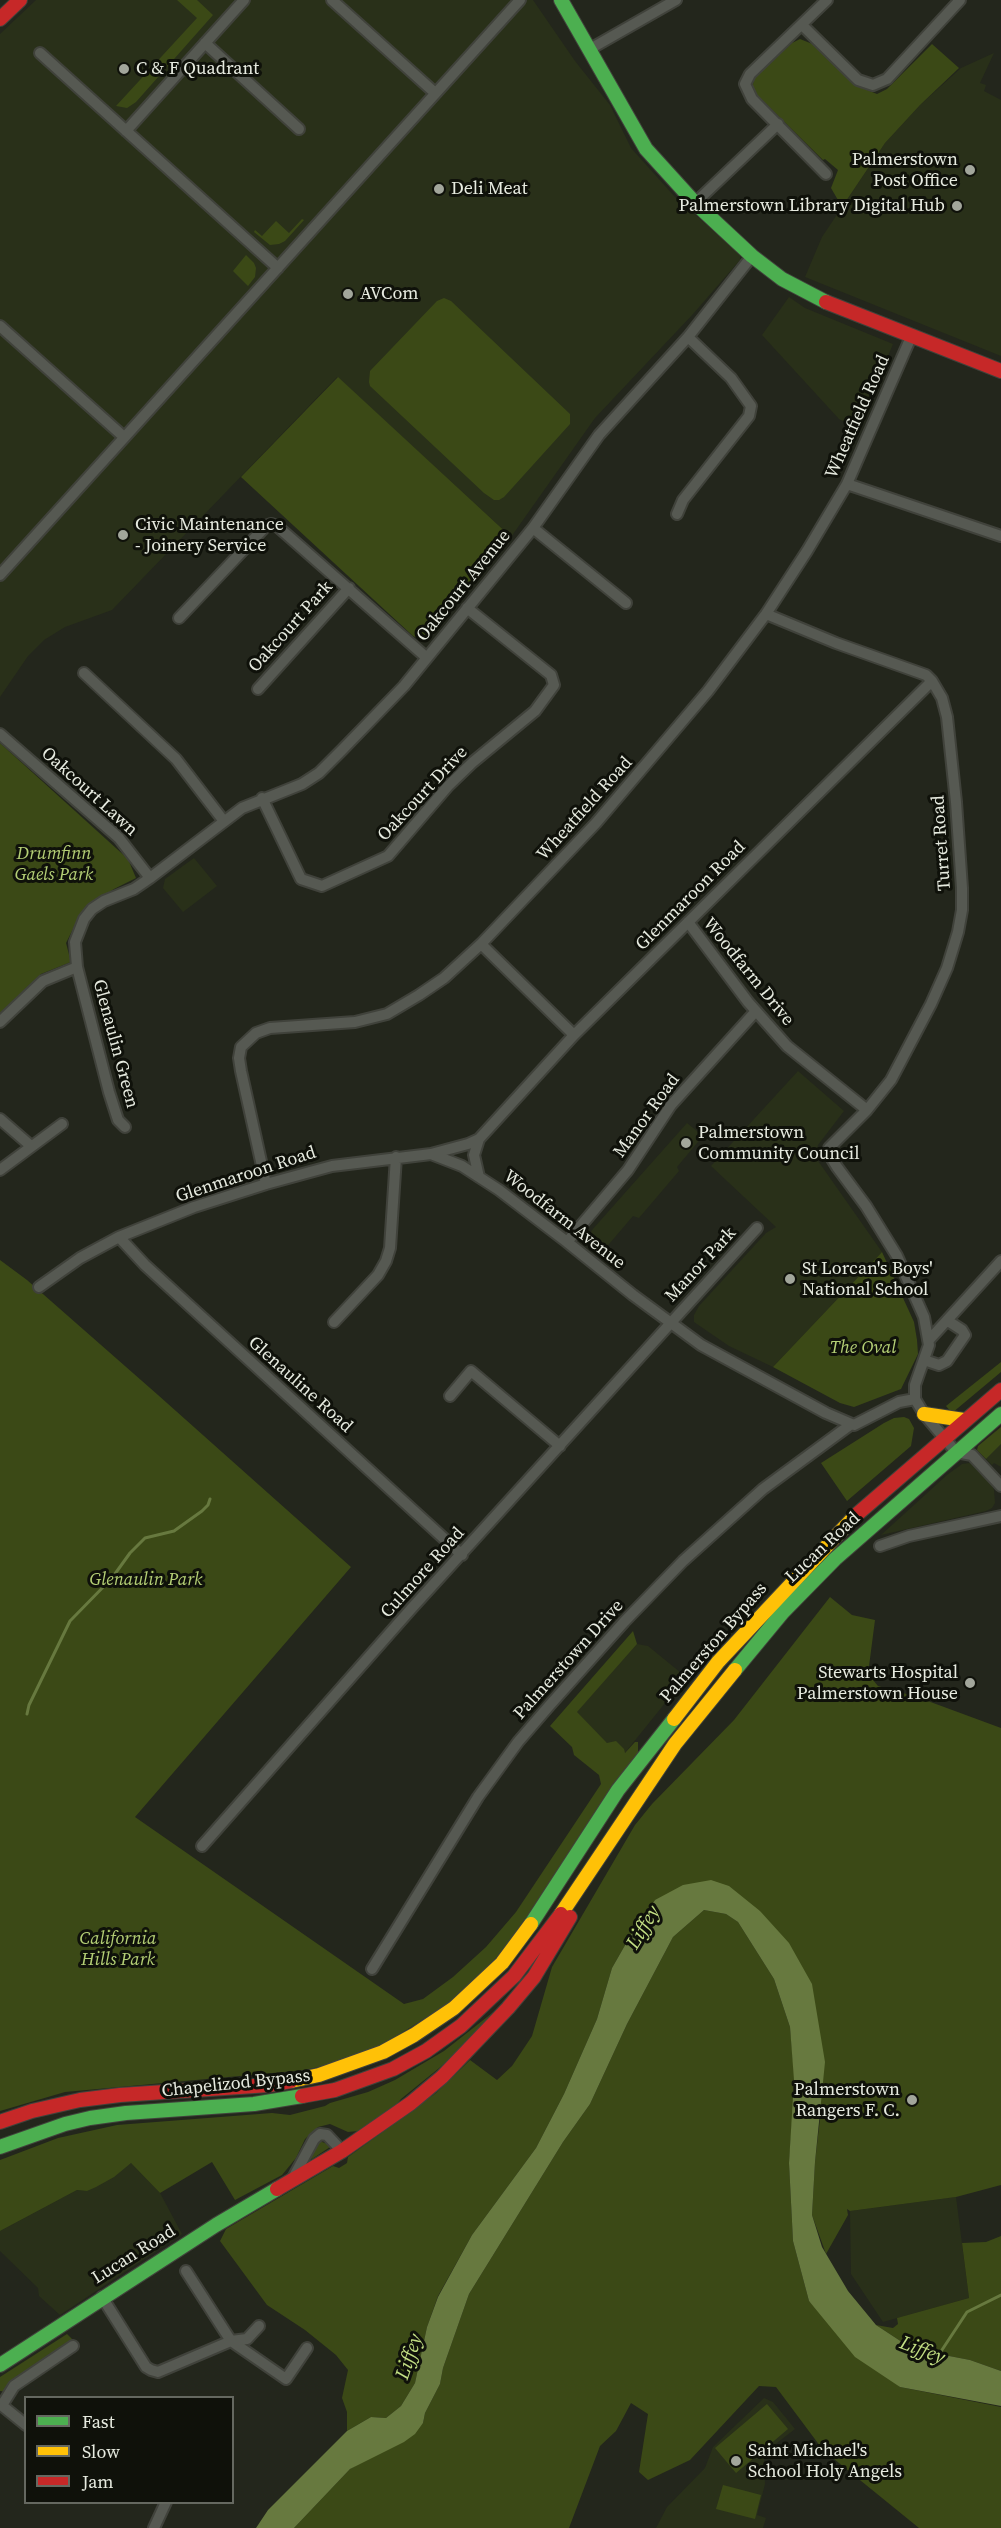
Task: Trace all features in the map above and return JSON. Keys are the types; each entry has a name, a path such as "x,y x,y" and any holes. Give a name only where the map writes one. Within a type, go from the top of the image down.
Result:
{"main road":[{"path":"0,19 20,0"},
{"path":"561,0 646,148 695,203 752,255 782,279 803,291 911,337 1001,371"},
{"name":"Palmerston Bypass","path":"502,1963 529,1928 618,1790 718,1662 819,1550 879,1493 1001,1390"},
{"path":"943,1437 949,1440 956,1438 1001,1403"},
{"path":"924,1414 964,1420"},
{"path":"956,1452 1001,1414"},
{"name":"Lucan Road","path":"600,1857 675,1744 737,1666 819,1574 956,1452"},
{"path":"879,1493 897,1489 902,1500"},
{"path":"342,2151 411,2103 442,2077 508,2008 534,1977 556,1941 600,1857"},
{"name":"Chapelizod Bypass","path":"0,2147 82,2120 126,2113 254,2104 301,2098 335,2090 393,2069 426,2051 461,2026 501,1990 543,1940 600,1857"},
{"name":"Chapelizod Bypass","path":"0,2122 32,2111 80,2100 120,2095 269,2085 319,2075 352,2065 404,2041 446,2013 502,1963"},
{"name":"Lucan Road","path":"0,2365 102,2297 342,2151"}],"street":[{"path":"126,131 244,0"},
{"path":"332,0 434,92"},
{"path":"0,575 434,92 520,0"},
{"path":"590,49 676,0"},
{"path":"826,174 752,99 745,84 750,74 827,0"},
{"path":"802,25 858,80 873,85 887,79 960,0"},
{"path":"205,43 298,129"},
{"path":"40,53 278,268"},
{"path":"695,203 778,124"},
{"name":"Oakcourt Avenue","path":"150,878 223,820 262,798 302,783 319,773 368,725 427,658 533,528 599,435 688,337 752,255"},
{"path":"0,326 124,437"},
{"path":"678,513 683,500 749,416 751,406 723,370 688,337"},
{"name":"Wheatfield Road","path":"266,1184 241,1071 239,1058 241,1047 248,1040 270,1028 355,1022 387,1014 444,978 481,944 633,781 708,691 766,614 826,522 847,484 911,337"},
{"path":"847,484 1001,536"},
{"name":"Oakcourt Park","path":"179,618 266,526 271,524 277,526 427,658"},
{"path":"533,528 626,603"},
{"name":"Oakcourt Park","path":"258,689 349,588"},
{"name":"Oakcourt Drive","path":"262,798 301,879 322,886 388,856 448,786 473,762 535,711 554,685 551,675 467,608"},
{"path":"766,614 836,643 908,668 932,681"},
{"path":"84,673 176,759 223,820"},
{"name":"Glenmaroon Road","path":"39,1287 80,1258 118,1237 194,1207 332,1166 431,1154 479,1139 574,1035 932,681"},
{"name":"Turret Road","path":"929,1340 920,1306 897,1256 867,1206 834,1161 830,1148 867,1110 891,1080 947,968 962,910 956,802 947,717 942,698 932,681"},
{"name":"Oakcourt Lawn","path":"0,734 119,838 150,878"},
{"name":"Glenaulin Green","path":"125,1127 118,1120 109,1092 77,967 75,942 77,933 88,914 104,901 134,889 150,878"},
{"name":"Woodfarm Drive","path":"688,922 756,1011 787,1046 867,1110"},
{"path":"481,944 574,1035"},
{"name":"Glenaulin Green","path":"0,1022 43,981 77,967"},
{"name":"Manor Road","path":"567,1242 628,1170 672,1105 756,1011"},
{"path":"0,1119 31,1146"},
{"path":"0,1170 62,1124"},
{"path":"479,1139 474,1155 479,1177"},
{"name":"Woodfarm Avenue","path":"431,1154 462,1166 479,1177 567,1242 669,1323"},
{"path":"334,1322 378,1275 386,1261 390,1248 396,1157"},
{"name":"Manor Park","path":"669,1323 757,1228"},
{"name":"Glenauline Road","path":"118,1237 220,1334 462,1555"},
{"path":"1001,1261 929,1340 915,1385 915,1399 943,1437 956,1452 972,1455 1001,1486"},
{"path":"924,1360 939,1365 947,1361 965,1335 962,1330 948,1321"},
{"path":"669,1323 701,1344 850,1425 857,1424 899,1402 915,1399"},
{"name":"Culmore Road","path":"202,1846 669,1323"},
{"path":"450,1396 471,1371 560,1446"},
{"name":"Palmerstown Drive","path":"372,1969 477,1797 518,1742 549,1706 624,1622 683,1561 763,1489 850,1425"},
{"path":"880,1546 909,1536 1001,1516"},
{"name":"Lucan Road","path":"291,2180 314,2139 320,2134 327,2135 342,2151"},
{"path":"186,2271 231,2341 286,2379 307,2348"},
{"path":"102,2297 146,2367 158,2372 231,2341 247,2339 260,2326"},
{"path":"24,2423 0,2404 4,2402 14,2386 73,2346"},
{"path":"154,2528 165,2504"}],"shaded area":[{"path":"36,0 533,0 575,61 610,105 631,148 675,197 740,254 740,260 693,314 595,418 511,537 337,377 112,610 65,627 44,640 28,656 0,697 0,34"},
{"path":"994,53 980,83 986,85 984,91 1001,100 1001,356 805,277 822,237 885,143 920,105 961,68"},
{"path":"789,297 805,308 893,344 858,429 839,419 762,335"},
{"path":"194,858 217,886 183,912 163,888 165,879"},
{"name":"St Lorcan's Boys' National School","path":"798,1071 844,1111 818,1145 816,1158 882,1252 773,1367 729,1346 694,1322 694,1315 699,1306 766,1233 776,1227 711,1166"},
{"path":"687,1123 703,1136 677,1167 679,1171 639,1218 633,1216 604,1250 596,1249 587,1239 592,1230"},
{"path":"1001,1444 1001,1467 994,1463 992,1465 986,1459"},
{"path":"970,1463 990,1482 994,1490 995,1503 992,1508 881,1535 947,1475 962,1464"},
{"path":"637,1644 648,1646 686,1677 624,1754 607,1743 576,1712"},
{"path":"131,2163 160,2193 182,2234 60,2315 39,2296 38,2288 0,2251 0,2231 77,2190 87,2191"},
{"path":"956,2197 969,2298 883,2322 851,2274 850,2211"},
{"name":"Saint Michael's School Holy Angels","path":"764,2398 773,2402 795,2429 764,2453 765,2484 757,2515 766,2518 763,2528 656,2528 667,2507 705,2468 713,2447"}],"green space":[{"path":"177,0 197,0 213,15 136,102 127,108 116,106 197,18"},
{"path":"800,39 815,45 857,86 877,94 887,89 932,44 959,68 885,143 842,207 831,188 838,170 825,159 823,160 752,90 754,78 792,43"},
{"path":"302,219 304,220 285,241 279,244 270,245 254,232 255,230 262,236 276,221 289,233"},
{"path":"246,255 256,268 255,277 248,286 233,271"},
{"path":"444,298 451,301 570,414 570,424 499,500 494,500 484,493 370,386 370,371 437,301"},
{"path":"338,377 511,537 428,638 422,640 413,636 241,477"},
{"name":"Drumfinn Gaels Park","path":"0,743 128,859 136,878 88,906 66,943 71,962 41,974 0,1013"},
{"name":"The Oval","path":"882,1252 914,1322 917,1340 918,1354 901,1389 854,1407 840,1403 773,1367"},
{"path":"0,1260 27,1280 351,1567 135,1817 404,2004 423,1999 453,1977 486,1947 516,1912 601,1784 599,1775 574,1755 572,1747 550,1726 633,1631 637,1644 577,1712 607,1743 616,1741 625,1753 635,1742 638,1742 638,1756 527,1924 463,1994 378,2048 341,2062 305,2070 65,2092 0,2111"},
{"path":"1001,1362 1001,1372 952,1413 946,1406"},
{"path":"894,1418 909,1419 914,1428 911,1446 847,1501 821,1463 884,1423"},
{"path":"1001,1427 1001,1444 986,1459 977,1450 978,1446"},
{"path":"830,1597 852,1615 875,1620 868,1674 878,1686 917,1697 1001,1728 1001,2185 956,2197 850,2211 847,2209 848,2215 826,2254 812,2215 821,2110 760,1911 655,1900 632,1933 612,1968 597,2019 564,2094 536,2148 472,2235 438,2296 427,2327 415,2383 401,2406 386,2418 371,2417 347,2431 347,2412 342,2398 348,2370 336,2355 305,2330 267,2305 220,2241 226,2229 333,2166 339,2168 347,2163 348,2157 436,2093 470,2060 497,2080 512,2066 532,2036 552,1967 635,1825 652,1804 734,1720"},
{"path":"704,1910 726,1914 738,1922 774,1979 790,2027 795,2083 789,2163 793,2241 809,2301 900,2387 1001,2407 1001,2528 919,2528 823,2450 776,2387 759,2386 690,2460 648,2480 639,2472 648,2414 631,2403 616,2431 600,2446 569,2528 294,2528 350,2469 423,2423 425,2413 440,2384 443,2368 469,2294 563,2142 590,2104 627,2024 673,1937"},
{"path":"496,2010 454,2056 401,2099 392,2110 358,2131 348,2132 330,2124 318,2127 305,2139 296,2158 282,2175 235,2200 212,2162 160,2193 131,2163 114,2177 96,2187 87,2191 77,2190 0,2231 0,2160 58,2138 117,2125 272,2113 290,2115 325,2106 368,2092 395,2080 444,2051"},
{"path":"317,2140 330,2147 312,2159 309,2158"},
{"path":"1001,2236 1001,2371 970,2360 944,2355 932,2356 905,2344 876,2325 893,2328 898,2324 897,2318 969,2298 962,2243 986,2242"},
{"path":"67,2334 75,2342 8,2392 0,2391 0,2377"},
{"path":"767,2404 788,2429 736,2473 715,2448"},
{"path":"723,2485 761,2495 755,2519 716,2509"}],"water":[{"name":"Liffey","path":"711,1880 729,1886 760,1911 789,1943 812,1984 825,2062 812,2215 822,2247 848,2291 876,2325 905,2344 931,2356 944,2355 970,2360 1001,2371 1001,2406 900,2387 855,2357 809,2301 793,2241 789,2163 794,2080 790,2027 774,1979 738,1922 726,1914 704,1910 673,1937 627,2024 590,2104 563,2142 469,2294 443,2368 440,2384 425,2413 423,2423 415,2434 404,2442 350,2469 294,2528 256,2528 268,2510 347,2431 371,2417 386,2418 401,2406 415,2383 427,2327 438,2297 472,2235 536,2148 564,2094 597,2019 612,1968 632,1933 655,1900 683,1885"}],"waterway":[{"path":"27,1714 29,1705 70,1621 112,1578 130,1553 145,1538 174,1531 202,1511 210,1499"},
{"name":"Liffey","path":"936,2359 967,2312 1001,2295"}],"traffic: fast":[{"path":"561,0 646,149 695,203 752,256 782,279 826,302"},
{"path":"735,1670 783,1612 835,1559 1001,1414"},
{"path":"531,1924 618,1790 674,1719"},
{"path":"0,2147 65,2124 90,2118 126,2113 254,2104 302,2096"},
{"path":"0,2365 216,2225 277,2189"}],"traffic: slow":[{"path":"924,1414 964,1420"},
{"path":"674,1719 718,1662 855,1516"},
{"path":"561,1914 675,1744 735,1670"},
{"path":"291,2081 319,2075 383,2052 414,2035 454,2008 502,1963 531,1924"}],"traffic: jam":[{"path":"0,19 20,0"},
{"path":"826,302 1001,371"},
{"path":"855,1516 1001,1390"},
{"path":"302,2096 335,2090 393,2069 426,2051 461,2026 514,1976 561,1914"},
{"path":"277,2189 342,2151 411,2103 442,2077 508,2008 534,1977 570,1917"},
{"path":"0,2122 32,2111 80,2100 120,2095 269,2085 291,2081"}],"place":[{"name":"C & F Quadrant","path":"124,69"},
{"name":"Palmerstown Post Office","path":"970,170"},
{"name":"Deli Meat","path":"439,189"},
{"name":"Palmerstown Library Digital Hub","path":"957,206"},
{"name":"AVCom","path":"348,294"},
{"name":"Civic Maintenance - Joinery Service","path":"123,535"},
{"name":"Palmerstown Community Council","path":"686,1143"},
{"name":"St Lorcan's Boys' National School","path":"790,1279"},
{"name":"Stewarts Hospital Palmerstown House","path":"970,1683"},
{"name":"Palmerstown Rangers F. C.","path":"912,2100"},
{"name":"Saint Michael's School Holy Angels","path":"736,2461"}],"park label":[{"name":"Glenaulin Park","path":"146,1580"},
{"name":"California Hills Park","path":"118,1949"}]}
